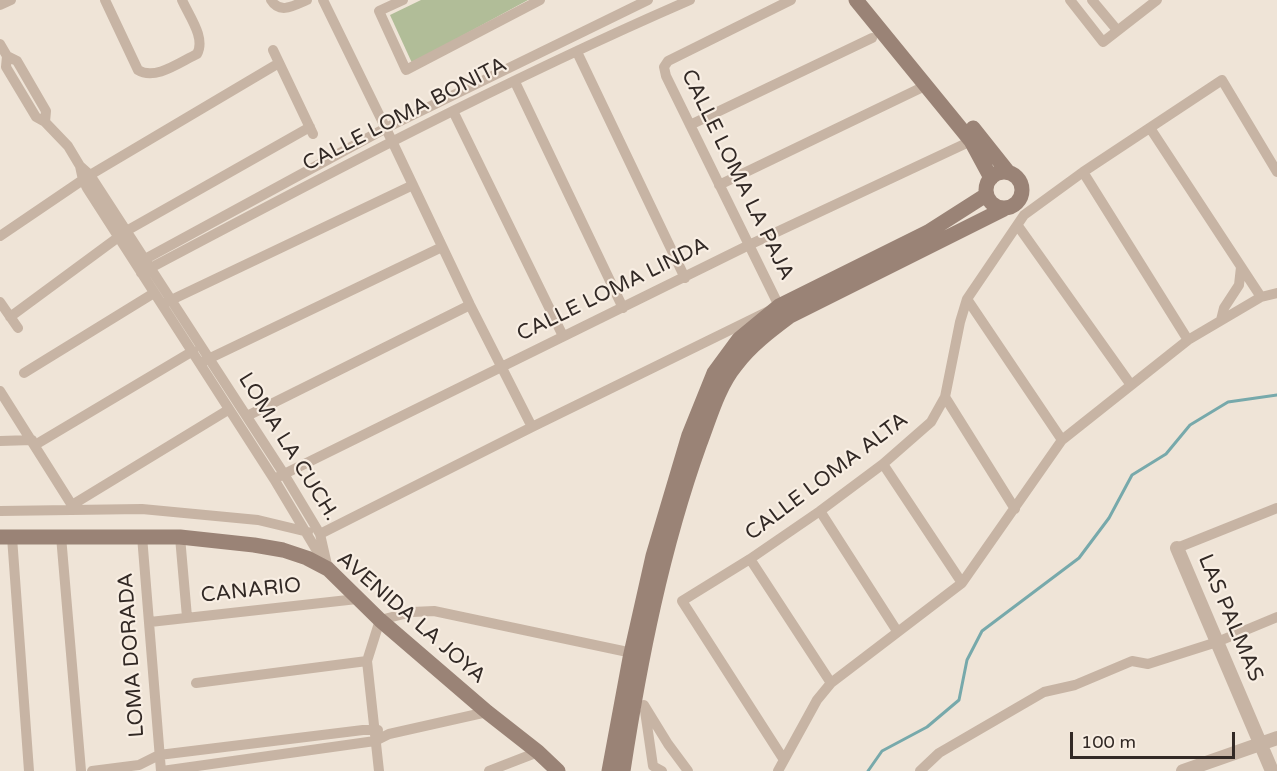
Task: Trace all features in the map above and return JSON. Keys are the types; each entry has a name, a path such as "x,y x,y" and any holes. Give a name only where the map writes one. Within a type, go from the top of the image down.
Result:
{"main road":[{"path":"856,0 971,141 991,178"},
{"path":"623,771 632,714 664,561 690,471 712,412 735,366 760,339 790,316 1019,201 1022,190 1018,179 1008,172 902,39 867,0"},
{"path":"1004,209 993,205 986,195 986,189 991,178 1002,172 1008,172"},
{"path":"609,771 630,658 653,556 689,435 714,373 739,339 779,306 928,232 986,195"},
{"name":"AVENIDA LA JOYA","path":"6,537 180,537 284,550 328,569 380,620 558,771"}],"street":[{"path":"0,5 11,0"},
{"path":"105,0 138,70 145,74 153,74 197,54 200,48 201,40 182,0"},
{"path":"272,0 273,4 280,8 288,8 306,0"},
{"path":"323,0 531,427"},
{"path":"403,0 379,11 406,69 540,0"},
{"name":"CALLE LOMA BONITA","path":"144,266 386,128 632,3 648,0"},
{"name":"CALLE LOMA BONITA","path":"144,266 453,111 640,21 690,0"},
{"name":"CALLE LOMA LA PAJA","path":"779,306 666,76 664,67 668,60 791,0"},
{"path":"1070,0 1102,42 1157,0"},
{"path":"1092,0 1117,30"},
{"path":"632,3 640,21"},
{"path":"690,125 872,38"},
{"name":"LOMA LA CUCH.","path":"0,44 7,56 17,61 46,111 45,122 68,146 205,361 247,416 306,532 328,569"},
{"path":"10,317 123,234 312,130 273,50"},
{"path":"577,52 685,278"},
{"path":"0,236 87,178 279,63"},
{"name":"CALLE LOMA ALTA","path":"784,760 682,601 750,559 820,511 884,464 931,422 945,398 960,322 967,299 1024,215 1083,172 1222,80 1277,172"},
{"path":"515,82 623,308"},
{"path":"719,185 927,85"},
{"path":"453,111 563,336"},
{"path":"1150,128 1261,297"},
{"name":"CALLE LOMA LINDA","path":"279,476 748,245 971,141"},
{"path":"1083,172 1188,340"},
{"path":"167,302 413,184"},
{"path":"1018,226 1131,385"},
{"path":"205,361 442,247"},
{"name":"LOMA LA CUCH.","path":"144,266 154,293 167,302 193,351 205,361 228,410 320,534 328,569"},
{"path":"1221,321 1224,308 1239,285 1241,267"},
{"path":"24,373 154,293"},
{"path":"778,771 817,700 831,683 962,583 1062,440 1188,340 1261,297 1277,293"},
{"path":"967,299 1062,440"},
{"path":"0,302 18,328"},
{"path":"247,416 470,305"},
{"path":"320,534 531,427 779,306"},
{"path":"0,441 33,443 193,351"},
{"path":"0,391 74,507 228,410"},
{"path":"945,398 1015,509"},
{"path":"884,464 962,583"},
{"name":"AVENIDA LA JOYA","path":"0,512 74,507 142,509 258,520 320,534"},
{"path":"1178,548 1277,508"},
{"path":"820,511 897,631"},
{"path":"61,536 81,771"},
{"name":"LOMA DORADA","path":"142,536 161,771"},
{"path":"6,537 29,771"},
{"path":"180,537 187,617"},
{"name":"LAS PALMAS","path":"1178,548 1272,771"},
{"path":"750,559 831,683"},
{"name":"CANARIO","path":"150,622 357,599"},
{"path":"379,771 367,661 380,620 412,612 434,611 623,651"},
{"path":"920,771 939,753 1044,692 1075,684 1132,661 1148,664 1216,642 1277,617"},
{"path":"196,683 367,661"},
{"path":"657,768 644,705 688,771"},
{"path":"139,765 161,771 375,741 389,734 487,712"},
{"path":"92,771 139,765 159,755 374,729 389,734"},
{"path":"1183,771 1277,738"},
{"path":"489,771 537,752"}],"green space":[{"path":"421,0 528,0 412,63 390,15"}],"waterway":[{"path":"868,771 882,751 927,727 959,700 967,660 982,631 1079,558 1109,518 1132,475 1166,454 1190,425 1228,402 1277,395"}]}
